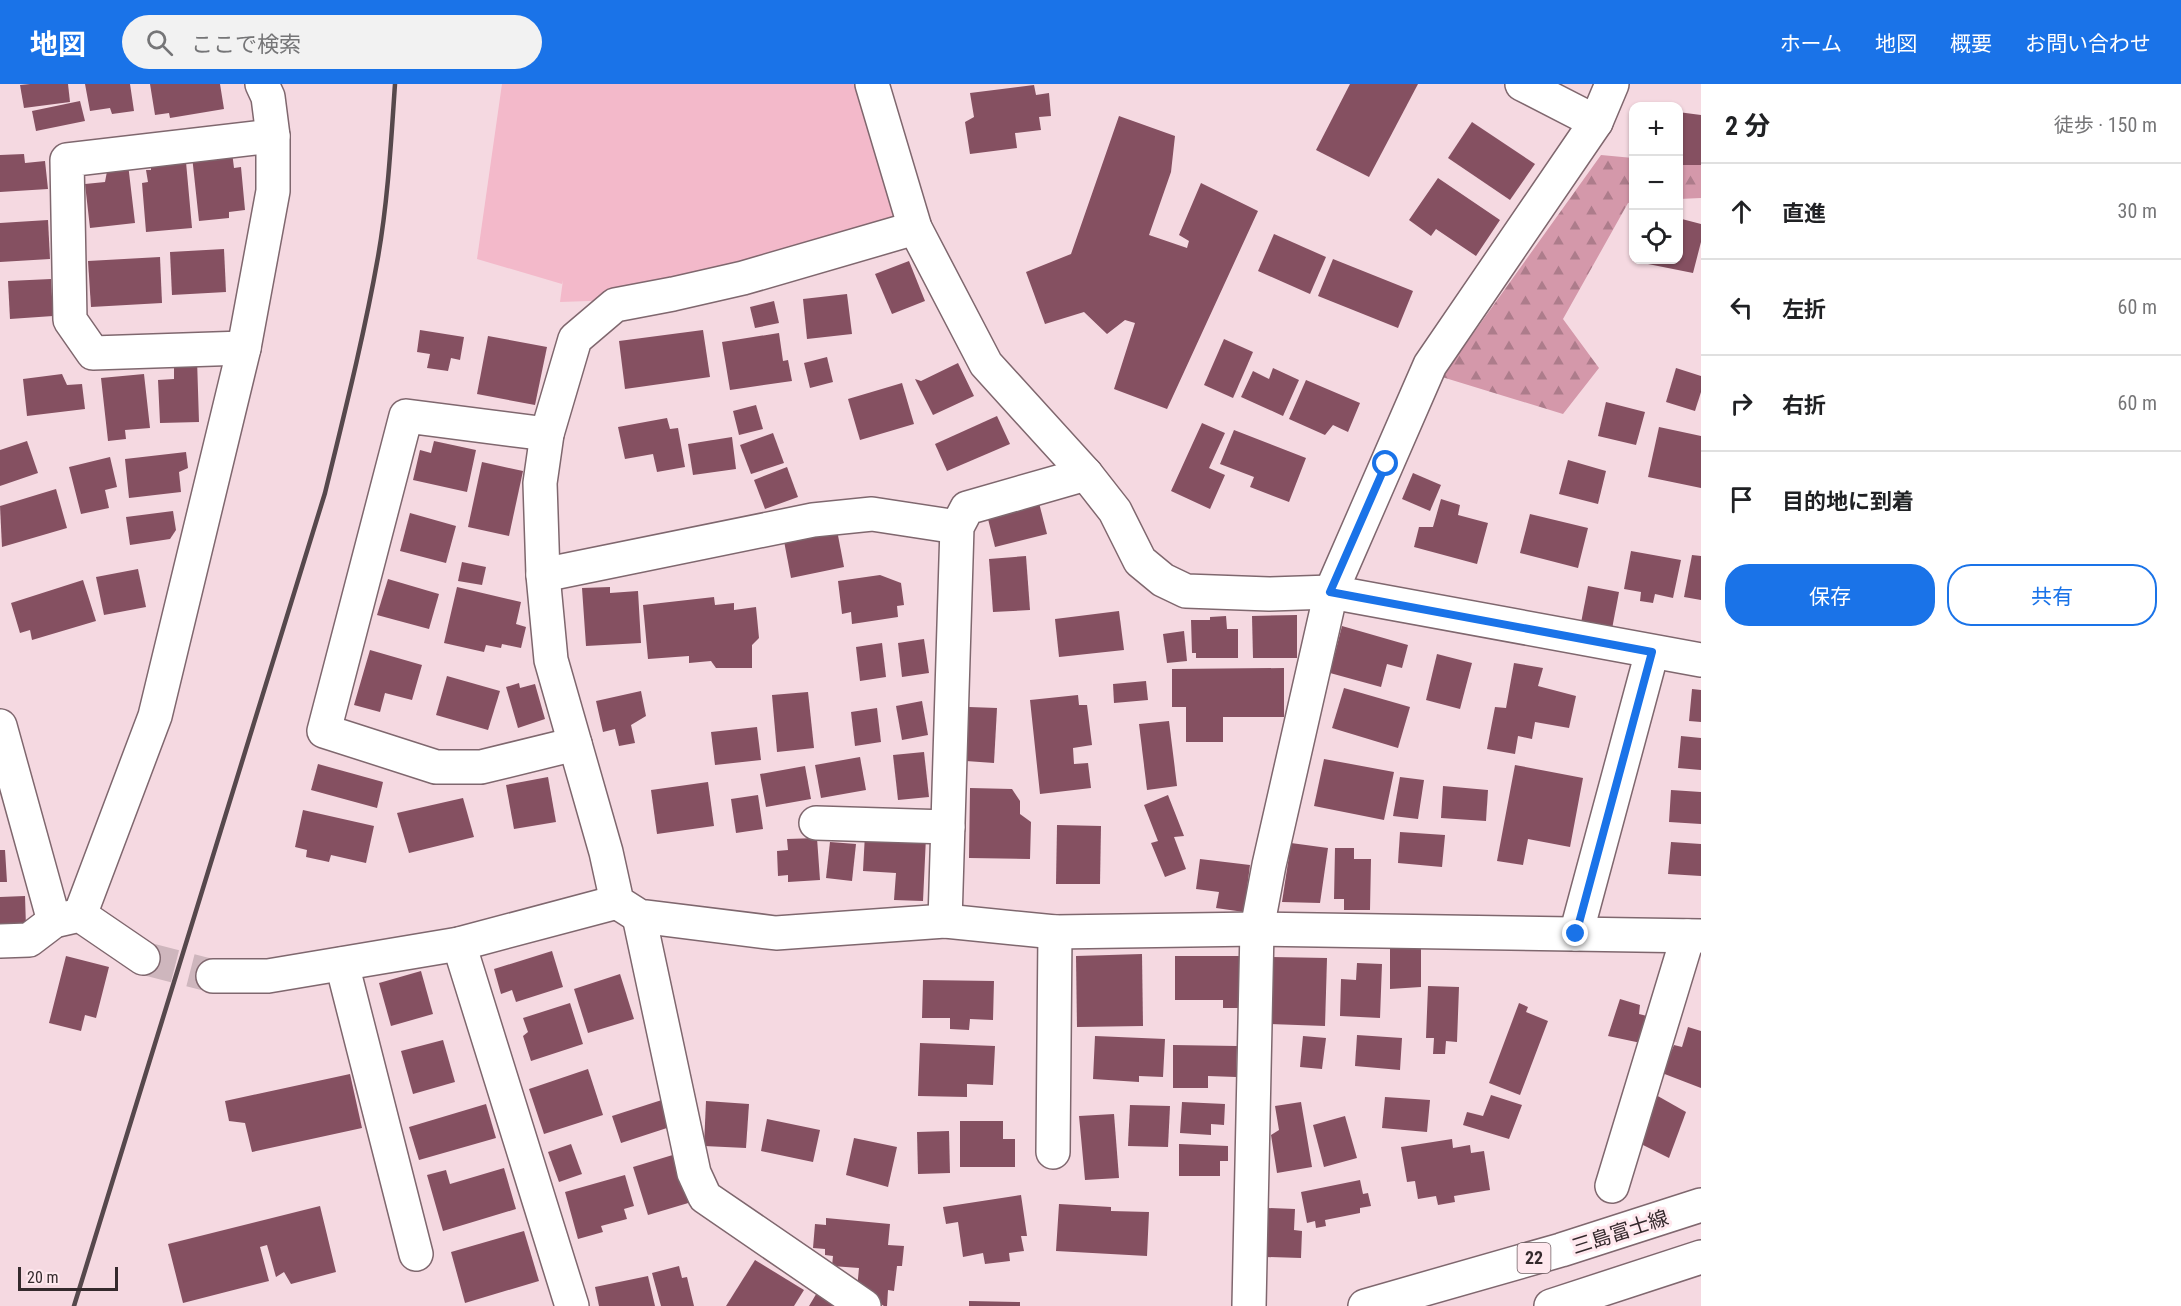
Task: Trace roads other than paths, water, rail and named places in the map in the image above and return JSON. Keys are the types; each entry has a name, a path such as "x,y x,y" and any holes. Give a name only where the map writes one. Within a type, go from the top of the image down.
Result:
{"street":[{"path":"0,941 29,940 67,918 155,716 244,348 273,191 273,136 268,97 262,84"},
{"path":"872,84 915,228 986,364 1086,474 1115,511 1140,561 1163,580 1186,591 1269,594 1330,592 1701,660"},
{"path":"1522,84 1596,122"},
{"path":"1249,1306 1257,929 1269,865 1330,592 1430,365 1596,122 1612,84"},
{"path":"244,348 93,353 70,320 68,160 273,136"},
{"path":"864,1306 705,1197 694,1173 628,909 606,852 551,660 543,575 540,483 548,434 575,339 615,305 743,278 915,228"},
{"path":"548,434 406,416 324,731 436,766 481,766 575,744"},
{"path":"945,921 957,527 967,508 1086,474"},
{"path":"543,575 813,520 872,514 957,527"},
{"path":"1576,934 1652,652"},
{"path":"0,726 67,918 143,958"},
{"path":"816,823 948,826"},
{"path":"213,976 268,976 459,944 628,909 776,933 945,921 1055,932 1257,929 1694,936 1612,1186"},
{"path":"1053,1152 1055,932"},
{"path":"459,944 572,1306"},
{"path":"342,964 416,1254"},
{"name":"三島富士線","path":"1365,1306 1561,1250 1701,1205"},
{"path":"1551,1306 1701,1257"}],"tunnel":[{"path":"143,958 213,976"}],"railway":[{"path":"74,1306 325,493 360,346 378,257 387,193 395,84"}]}
